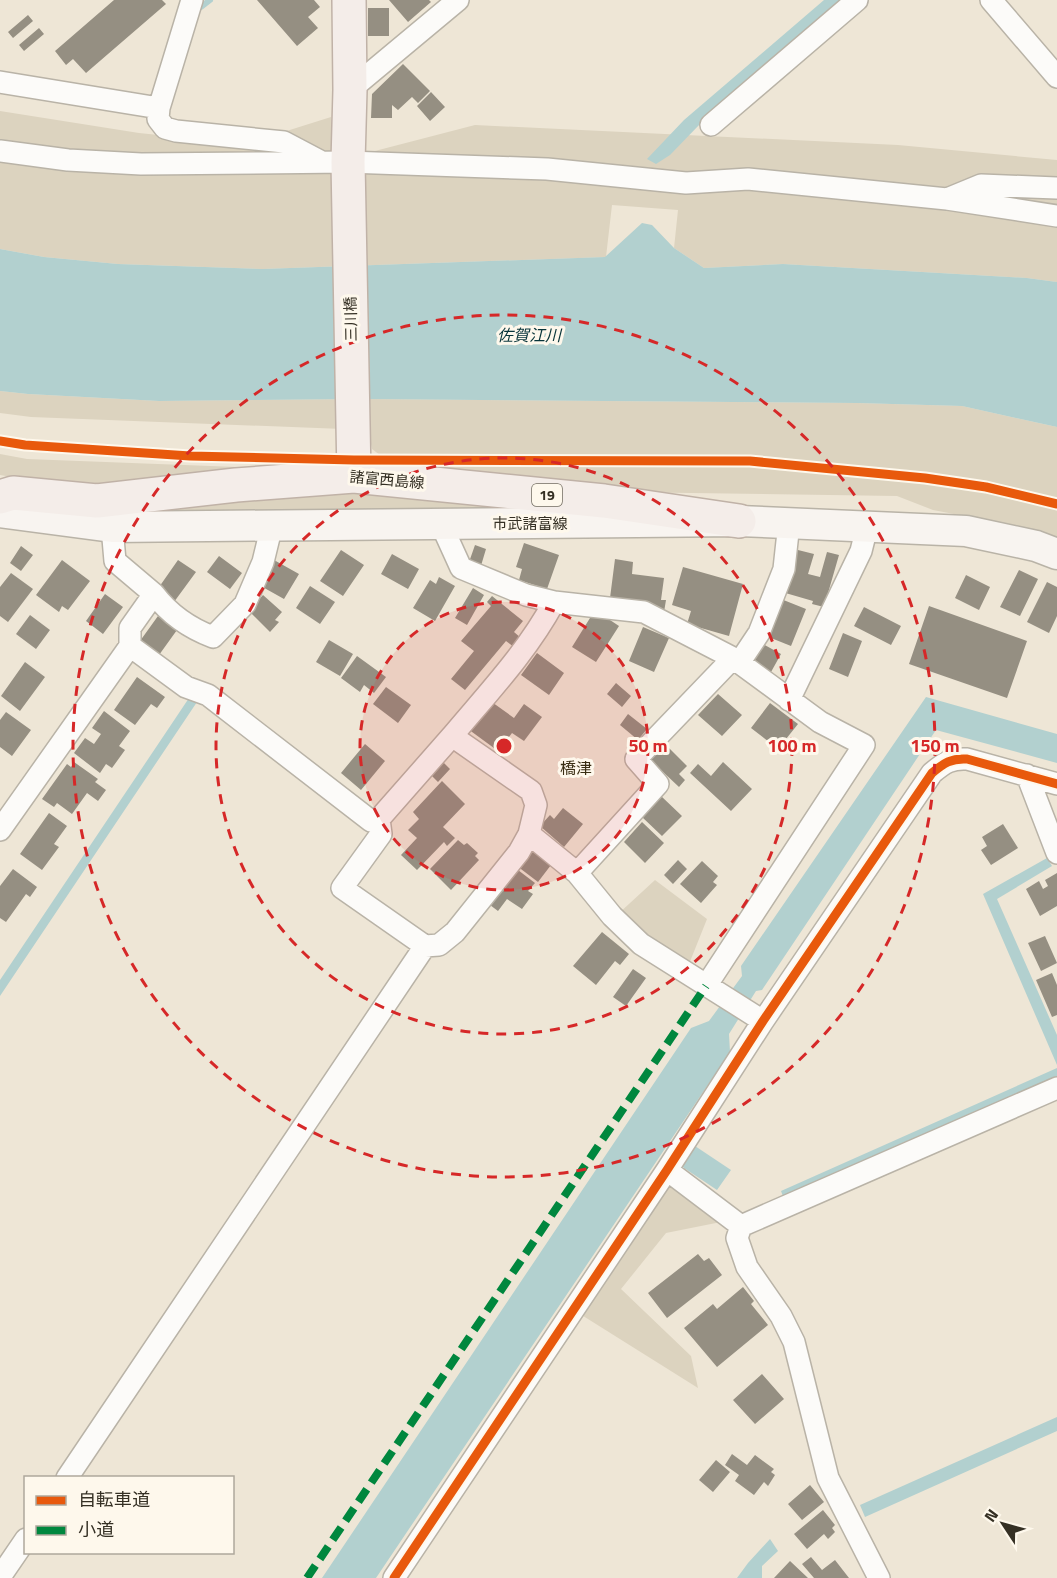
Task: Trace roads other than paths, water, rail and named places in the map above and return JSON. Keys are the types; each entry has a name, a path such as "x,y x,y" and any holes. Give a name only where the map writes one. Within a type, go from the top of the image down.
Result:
{"main road":[{"path":"334,161 350,90 349,0"},
{"name":"三川橋","path":"334,161 354,476"},
{"name":"諸富西島線","path":"0,497 13,493 97,501 236,485 354,476 604,501 739,521"},
{"name":"市武諸富線","path":"0,512 112,527 739,521 966,531 1036,546 1057,554"}],"street":[{"path":"192,0 159,108 158,119 165,128 284,142 334,161"},
{"path":"350,90 458,0"},
{"path":"711,125 857,0"},
{"path":"991,0 1057,77"},
{"path":"0,82 159,108"},
{"path":"0,151 68,160 141,164 334,161 546,170 686,183 748,179 946,199 1057,216"},
{"path":"946,199 981,185 1057,188"},
{"path":"577,873 658,784 636,759 736,661 759,633 784,569 789,523"},
{"path":"441,524 461,568 526,595 554,602 644,612 736,661 820,722 864,745 710,988"},
{"path":"112,527 115,561 154,594 166,610 198,631 213,637 245,604 263,562 272,525"},
{"path":"789,700 861,551 867,527"},
{"path":"0,830 130,646 130,628 154,594"},
{"path":"130,646 186,687 208,695 371,821 379,819 452,736 541,627 554,602"},
{"path":"379,819 381,834 342,888 425,946 439,945 456,932 519,852 530,834 536,805 531,791 452,736"},
{"path":"394,1578 667,1170 758,1017 932,773 943,763 954,758 967,759 1057,784"},
{"path":"1027,775 1057,852"},
{"path":"530,834 577,873 612,916 640,944 758,1017"},
{"path":"68,1476 425,946"},
{"path":"877,1577 828,1478 794,1342 781,1316 747,1267 737,1238 741,1226 1057,1088"},
{"path":"667,1170 741,1226"},
{"path":"0,1577 24,1542"}],"water":[{"path":"824,0 844,0 701,123 670,155 656,164 647,159 684,120"},
{"name":"佐賀江川","path":"642,223 652,225 674,248 704,268 783,264 1027,278 1057,282 1057,427 962,406 361,399 159,401 0,391 0,249 44,257 118,264 262,269 605,257"},
{"path":"926,697 1057,734 1057,763 936,730 762,990 756,991 729,1034 730,1052 376,1578 322,1578 691,1028 709,1021 742,976 741,966"},
{"path":"189,698 197,702 0,996 0,980"},
{"path":"1047,858 1052,866 997,899 1057,1035 1057,1065 983,894"},
{"path":"1057,1068 1057,1081 785,1202 781,1191"},
{"path":"695,1146 731,1170 717,1190 681,1166"},
{"path":"1057,1417 1057,1431 865,1517 860,1505"},
{"path":"770,1539 778,1551 762,1566 762,1578 737,1578 748,1563"}],"waterway":[{"path":"201,7 210,0"}],"district":[{"name":"橋津","path":"576,768"}]}
